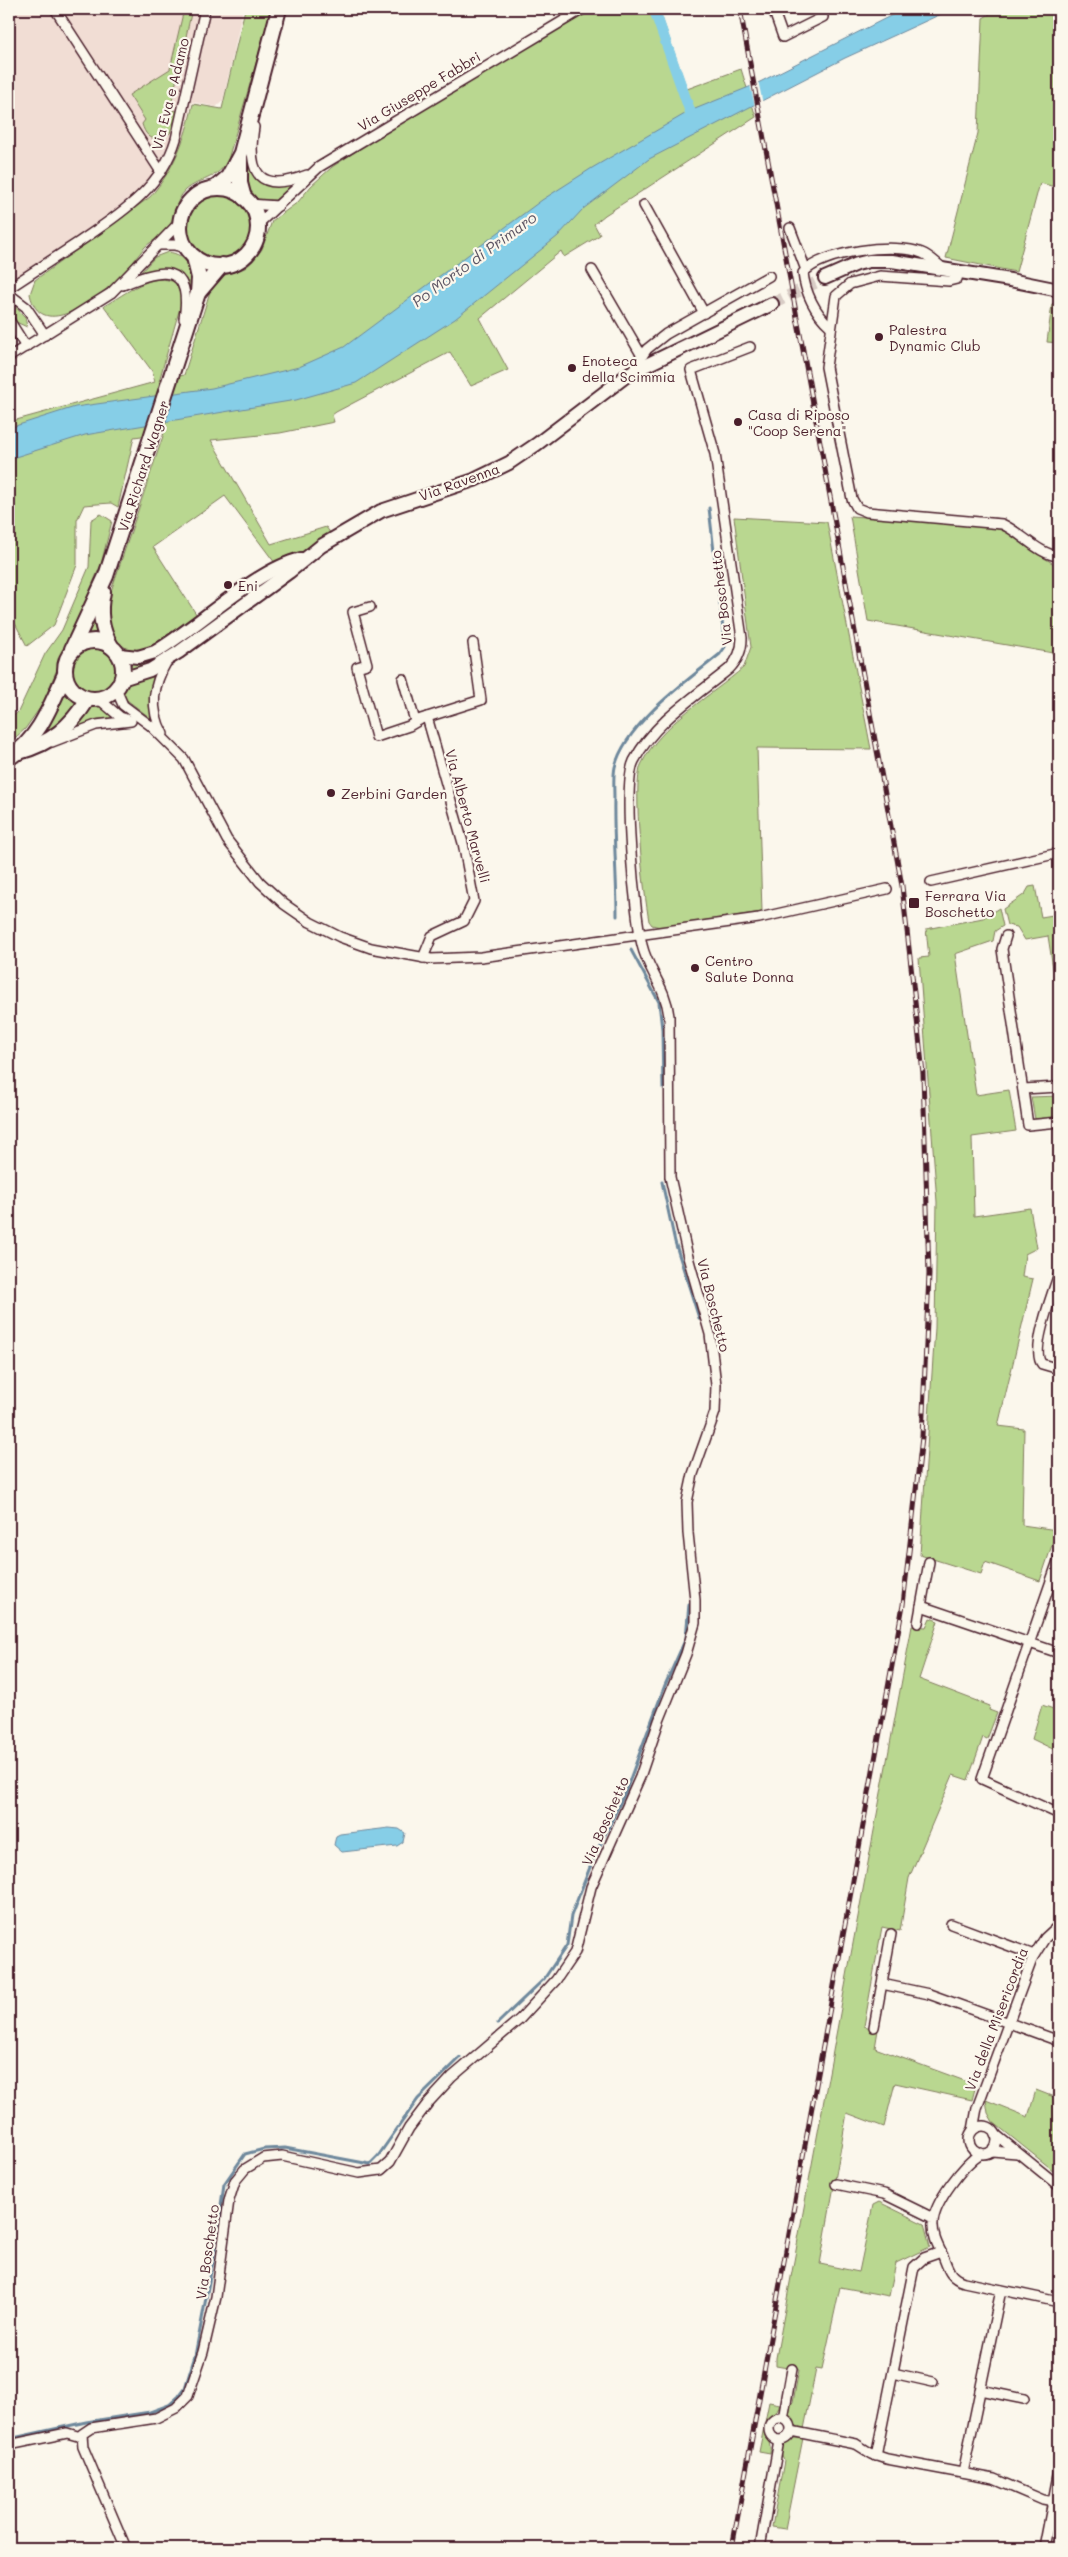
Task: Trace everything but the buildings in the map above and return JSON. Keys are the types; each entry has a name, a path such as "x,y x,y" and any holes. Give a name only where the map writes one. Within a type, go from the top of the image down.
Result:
{"main road":[{"path":"180,222 184,209 191,199 200,193 215,188 228,177 241,153 279,9"},
{"path":"241,153 240,183 247,201 255,214 257,225"},
{"path":"215,188 234,191 247,201"},
{"name":"Via Richard Wagner","path":"72,649 106,576 198,293 199,278 190,252 181,236 180,222"},
{"name":"Via Richard Wagner","path":"198,293 222,265 233,262 247,252 255,238 257,225"},
{"path":"190,252 205,263 222,265"},
{"path":"825,278 869,261 892,261 1059,290"},
{"name":"Via Ravenna","path":"14,755 38,747 54,738 67,728 94,699 168,659 270,579 288,562 303,558 341,533 381,511 474,480 509,463 538,444 630,373 772,304"},
{"name":"Via Richard Wagner","path":"106,576 101,609 104,632 115,650"},
{"name":"Via Ravenna","path":"14,755 38,729 65,674 65,661 72,649 90,640 98,640 115,650 138,657 155,652 270,579"},
{"path":"115,650 123,666 119,684"},
{"path":"65,674 74,692 94,699"}],"street":[{"path":"55,9 161,172"},
{"name":"Via Eva e Adamo","path":"9,288 125,210 145,193 161,172 176,139 205,9"},
{"name":"Via Giuseppe Fabbri","path":"257,225 312,172 583,9"},
{"path":"773,9 782,36 823,17"},
{"path":"259,90 251,148 251,159 256,172 264,179 278,182 292,180 312,172"},
{"path":"247,201 278,206"},
{"path":"644,204 704,313"},
{"path":"9,357 118,287 180,222"},
{"path":"790,228 805,274 807,290 818,313 830,326"},
{"path":"159,246 174,244 190,252"},
{"path":"805,274 849,252 868,249 910,250 923,253 946,270"},
{"path":"592,270 642,356"},
{"name":"Via Richard Wagner","path":"118,287 155,272 168,274 181,281 186,300 178,355"},
{"path":"960,272 957,279 949,281 880,276 850,284 836,296 830,326 826,367 852,499 857,508 867,512 1002,524 1021,534 1047,555 1059,556"},
{"name":"Via Ravenna","path":"630,373 642,356 666,334 769,276"},
{"path":"9,294 26,307 45,335"},
{"path":"9,320 26,347"},
{"name":"Via Boschetto","path":"9,2445 67,2433 82,2435 91,2428 164,2415 181,2405 188,2396 203,2352 216,2297 229,2200 235,2181 244,2169 263,2158 282,2156 359,2173 381,2170 390,2162 418,2116 440,2089 520,2019 547,1992 575,1952 591,1887 640,1777 693,1632 695,1600 688,1533 687,1502 693,1474 712,1422 717,1394 710,1334 688,1257 670,1177 667,1003 665,993 644,951 640,935 632,874 631,768 644,747 666,721 734,664 740,655 742,644 715,454 691,370 750,347"},
{"path":"370,607 353,612 367,664 357,666 376,737 427,717 481,700 473,643"},
{"path":"166,740 155,716 154,695 160,673 168,659"},
{"path":"403,679 415,722"},
{"path":"119,684 123,704 166,740 191,772 232,848 251,873 277,898 302,917 340,937 371,948 423,958 481,957 759,918 887,889"},
{"path":"94,699 120,717 151,726"},
{"name":"Via Alberto Marvelli","path":"423,958 432,936 461,924 469,914 474,901 463,843 427,717"},
{"path":"38,747 96,725 131,721"},
{"path":"931,882 1059,854"},
{"path":"1006,936 1002,949 1028,1125 1059,1122"},
{"path":"1023,1089 1059,1087"},
{"path":"1059,1274 1048,1306 1037,1354 1042,1364 1059,1369"},
{"path":"1059,1558 982,1779 1059,1814"},
{"path":"918,1623 929,1562"},
{"path":"921,1606 1059,1653"},
{"path":"951,1924 1034,1954"},
{"name":"Via della Misericordia","path":"964,2167 970,2136 974,2130 980,2102 1034,1954 1045,1938 1059,1925"},
{"path":"874,2027 891,1934"},
{"path":"882,1984 929,1994 1059,2042"},
{"name":"Via della Misericordia","path":"980,2102 981,2116 987,2126 1059,2186"},
{"path":"974,2130 978,2127 987,2126"},
{"path":"995,2134 996,2143 992,2150 1020,2154"},
{"path":"970,2142 972,2148 981,2153"},
{"name":"Via della Misericordia","path":"933,2218 938,2206 964,2167 981,2153 992,2150"},
{"path":"836,2184 884,2194 933,2218 934,2235 948,2270 955,2278 1059,2302"},
{"path":"876,2456 914,2267 924,2258 941,2252"},
{"path":"963,2473 1001,2290"},
{"path":"783,2419 792,2369"},
{"path":"892,2373 933,2382"},
{"path":"980,2390 1024,2399"},
{"path":"783,2419 789,2423 791,2431 788,2437 779,2440 772,2435 770,2426 774,2420 783,2419"},
{"path":"791,2431 856,2444 876,2456 1007,2483 1042,2500 1056,2502"},
{"path":"82,2435 83,2447 126,2548"},
{"path":"760,2548 779,2440"},
{"path":"1044,2548 1056,2502 1059,2470"}],"shaded area":[{"path":"9,9 243,9 223,101 216,107 192,102 184,137 175,160 162,182 143,203 36,275 9,290"}],"green space":[{"path":"184,9 192,9 170,110 178,111 170,133 160,140 150,137 146,133 142,124 145,120 129,95 170,69"},
{"path":"245,9 270,9 270,15 227,163 217,173 186,190 179,200 172,222 166,231 145,247 129,268 102,292 74,311 59,316 46,315 36,309 30,294 35,280 150,197 166,176 178,154 193,104 222,109"},
{"path":"592,9 659,9 687,89 741,69 756,117 605,215 594,224 600,235 564,257 561,251 480,318 508,370 471,386 450,352 336,412 332,415 334,422 280,433 211,440 271,544 326,527 331,534 301,557 296,552 275,563 225,496 153,547 198,617 162,644 146,651 129,649 115,639 107,622 106,613 110,594 164,433 134,437 118,507 111,503 84,505 77,520 77,565 54,625 27,646 9,612 9,422 155,382 152,371 104,306 148,281 158,279 176,283 181,297 181,304 159,381 184,375 212,285 219,277 245,268 253,261 262,249 272,221 298,202 311,186 332,167 394,126"},
{"path":"998,9 1059,9 1059,188 1040,183 1016,272 946,258 978,133 983,18"},
{"path":"247,160 254,174 265,183 279,187 295,184 275,200 258,199 246,181"},
{"path":"219,194 231,197 242,204 249,215 252,227 249,239 242,250 231,257 219,260 207,257 196,250 189,239 186,227 189,215 196,204 207,197"},
{"path":"168,252 181,257 189,266 192,278 190,291 184,277 170,270 154,270 139,274 155,257"},
{"path":"9,300 25,317 27,327 16,322"},
{"path":"1059,300 1059,343 1047,342 1052,304"},
{"path":"101,514 112,521 101,564 42,705 25,729 16,737 9,739 9,720 18,712 45,654 62,630 89,567 91,520"},
{"path":"850,516 967,524 998,529 1018,537 1031,550 1059,567 1059,654 868,621"},
{"path":"734,517 827,522 871,749 757,748 762,912 660,927 652,925 649,921 642,865 638,816 641,765 650,750 673,723 744,667 751,647"},
{"path":"260,585 262,587 151,664 129,672 128,662 147,662"},
{"path":"97,603 98,636 83,638"},
{"path":"94,649 109,655 115,670 109,685 94,691 79,685 73,670 79,655"},
{"path":"156,671 151,693 153,720 123,697 123,688 126,684"},
{"path":"65,691 78,702 58,726 31,744 48,726"},
{"path":"102,706 116,718 98,719 75,728 90,708"},
{"path":"1035,886 1041,917 1059,914 1059,1006 1048,936 1025,940 1017,927 1007,925 1003,909 1025,894 1029,887"},
{"path":"999,908 1003,926 995,931 993,941 955,954 976,1095 1009,1090 1016,1131 972,1137 974,1216 1030,1208 1037,1248 1025,1254 1022,1277 1033,1279 998,1426 1024,1429 1022,1525 1057,1530 1040,1581 985,1562 981,1574 920,1555 935,1328 937,1202 919,958 929,957 926,929 983,918"},
{"path":"1059,1096 1059,1117 1035,1119 1031,1097"},
{"path":"930,1618 938,1621 919,1679 990,1706 989,1710 997,1713 987,1739 983,1737 968,1780 953,1775 909,1878 900,1931 882,1927 864,2026 878,2030 875,2048 976,2085 972,2100 895,2083 884,2127 847,2113 820,2264 859,2272 873,2205 879,2202 924,2224 930,2247 896,2263 889,2296 840,2287 822,2370 816,2369 804,2429 792,2422 787,2409 793,2402 799,2370 776,2366 776,2358 912,1626 926,1627"},
{"path":"1042,1705 1059,1711 1059,1752 1032,1739"},
{"path":"1036,2090 1059,2099 1059,2175 993,2122 988,2113 986,2100 1028,2117"},
{"path":"769,2402 780,2404 767,2429 770,2454 759,2452"},
{"path":"793,2438 803,2438 785,2529 772,2527 784,2461 780,2451 781,2446"}],"water":[{"name":"Po Morto di Primaro","path":"904,9 952,9 845,58 649,159 583,209 558,236 455,319 356,383 296,400 85,435 9,459 9,428 75,407 212,388 299,367 344,347 542,200 592,168 690,111 754,85"},
{"path":"389,1828 399,1829 405,1833 403,1842 397,1846 342,1852 334,1845 336,1836 340,1834"}],"pier":[{"path":"758,80 763,104 755,107 750,84"}],"waterway":[{"path":"654,9 690,111 693,126"},
{"path":"617,916 614,778 615,767 621,751 644,719 675,690 720,654 725,647 709,508"},
{"path":"631,950 659,1002 662,1029 663,1088"},
{"path":"662,1182 675,1242 699,1318"},
{"path":"498,2023 544,1979 567,1945 571,1916 592,1862 626,1790 665,1685 686,1638 689,1604"},
{"path":"9,2439 86,2422 150,2412 169,2405 185,2388 195,2356 213,2261 224,2184 245,2154 264,2149 285,2148 370,2164 378,2156 418,2099 460,2058"}],"tunnel":[{"path":"772,304 825,278"}],"railway":[{"path":"732,2548 903,1605 922,1437 929,1274 923,1073 902,886 740,9"}],"place":[{"name":"Palestra Dynamic Club","path":"879,337"},
{"name":"Enoteca della Scimmia","path":"572,368"},
{"name":"Casa di Riposo \"Coop Serena\"","path":"738,422"},
{"name":"Eni","path":"228,585"},
{"name":"Zerbini Garden","path":"331,793"},
{"name":"Ferrara Via Boschetto","path":"914,903"},
{"name":"Centro Salute Donna","path":"695,968"}]}
